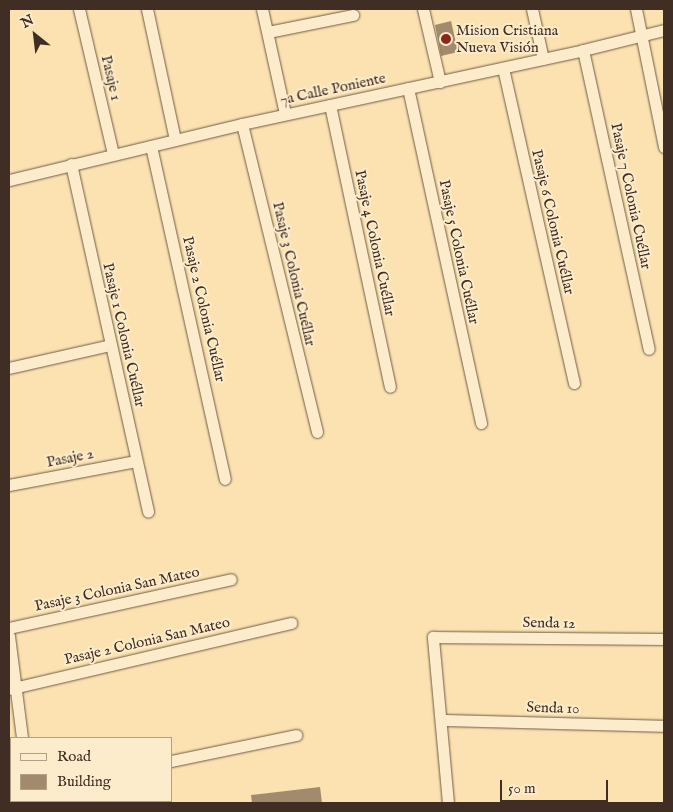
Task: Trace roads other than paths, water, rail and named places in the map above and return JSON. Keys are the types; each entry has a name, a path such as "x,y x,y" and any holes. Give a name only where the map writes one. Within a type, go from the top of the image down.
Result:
{"street":[{"name":"Pasaje 1","path":"79,9 113,154"},
{"path":"147,9 175,140"},
{"path":"262,9 284,114"},
{"path":"423,9 440,82"},
{"path":"532,9 543,59"},
{"path":"636,9 664,141"},
{"path":"268,32 353,15"},
{"name":"7a Calle Poniente","path":"9,179 284,114 440,82 664,30"},
{"name":"Pasaje 7 Colonia Cuéllar","path":"583,50 649,349"},
{"name":"Pasaje 6 Colonia Cuéllar","path":"503,68 574,383"},
{"name":"Pasaje 5 Colonia Cuéllar","path":"408,88 481,423"},
{"name":"Pasaje 4 Colonia Cuéllar","path":"330,105 390,388"},
{"name":"Pasaje 3 Colonia Cuéllar","path":"242,124 316,432"},
{"name":"Pasaje 2 Colonia Cuéllar","path":"151,146 193,328 225,479"},
{"name":"Pasaje 1 Colonia Cuéllar","path":"71,164 148,512"},
{"path":"9,368 110,345"},
{"name":"Pasaje 2","path":"9,485 136,461"},
{"name":"Pasaje 3 Colonia San Mateo","path":"9,628 232,579"},
{"name":"Pasaje 2 Colonia San Mateo","path":"11,688 291,623"},
{"path":"9,636 11,688 22,737"},
{"name":"Senda 12","path":"441,720 433,636 664,639"},
{"path":"441,720 448,803"},
{"name":"Senda 10","path":"441,720 664,726"},
{"path":"172,761 296,735"}],"place":[{"name":"Mision Cristiana Nueva Visión","path":"446,39"}]}
